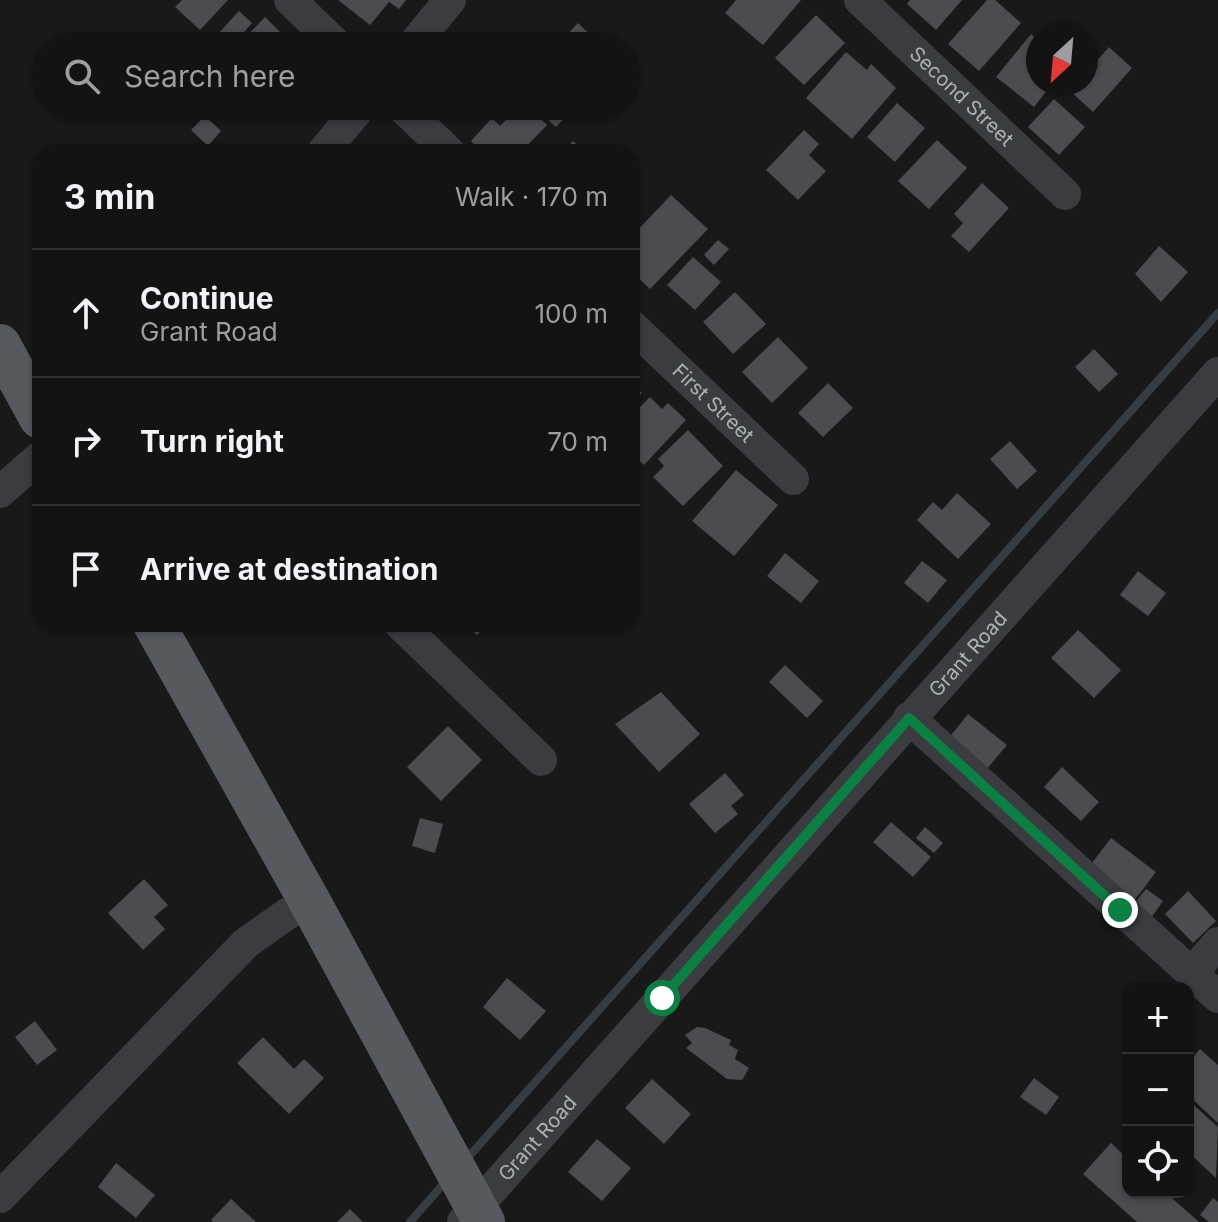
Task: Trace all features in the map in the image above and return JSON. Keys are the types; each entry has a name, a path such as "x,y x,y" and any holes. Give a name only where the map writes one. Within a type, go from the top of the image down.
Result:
{"main road":[{"path":"0,345 32,403"},
{"path":"158,632 299,908 474,1217"}],"street":[{"path":"290,0 323,32"},
{"path":"424,32 450,0"},
{"name":"Second Street","path":"860,0 1065,194"},
{"path":"330,144 349,120"},
{"path":"416,120 441,144"},
{"name":"First Street","path":"640,334 793,479"},
{"name":"Grant Road","path":"474,1217 909,718 1218,373"},
{"path":"1,491 32,463"},
{"path":"408,632 541,760"},
{"path":"909,718 1218,997"},
{"path":"0,1197 246,943 299,908"},
{"path":"1191,974 1218,943"}],"building":[{"path":"182,0 228,0 200,30 175,7"},
{"path":"338,0 406,0 399,9 389,2 370,25"},
{"path":"736,0 801,0 763,45 725,13"},
{"path":"910,0 962,0 936,30 907,4"},
{"path":"987,0 995,0 1021,23 979,71 948,44"},
{"path":"239,11 252,23 244,32 220,32"},
{"path":"816,15 845,43 804,85 775,58"},
{"path":"265,17 280,32 251,32"},
{"path":"578,23 587,32 569,32"},
{"path":"1026,40 1026,96 1043,96 1034,107 996,77"},
{"path":"1109,47 1132,68 1093,112 1075,96 1098,96 1098,59"},
{"path":"846,52 867,70 871,64 896,88 852,139 806,98"},
{"path":"1054,99 1085,127 1059,155 1028,127"},
{"path":"897,103 925,128 895,162 867,137"},
{"path":"201,120 209,120 221,131 210,144 206,144 191,130"},
{"path":"490,120 500,126 506,120 542,120 547,125 529,144 474,144 471,141"},
{"path":"548,120 563,120 556,127"},
{"path":"804,130 819,144 809,155 826,171 798,200 766,170"},
{"path":"937,140 967,168 929,209 898,181"},
{"path":"982,183 1009,208 969,252 951,236 963,223 954,214"},
{"path":"671,195 708,229 650,289 640,280 640,228"},
{"path":"718,240 729,249 714,265 704,255"},
{"path":"1159,246 1188,272 1161,302 1135,274"},
{"path":"693,257 721,282 695,310 667,285"},
{"path":"735,292 766,324 733,354 703,322"},
{"path":"778,337 808,368 772,403 742,372"},
{"path":"1094,349 1118,374 1099,392 1075,367"},
{"path":"828,383 853,408 823,437 798,413"},
{"path":"650,397 662,409 668,403 686,420 644,465 640,461 640,407"},
{"path":"688,430 723,466 683,506 653,477 664,466 658,459"},
{"path":"1010,441 1037,471 1017,489 990,459"},
{"path":"736,470 778,505 734,556 692,521"},
{"path":"957,493 991,524 958,559 917,520 933,502 942,510"},
{"path":"785,553 819,581 801,603 767,576"},
{"path":"922,561 947,580 928,603 904,583"},
{"path":"1138,571 1166,593 1148,616 1120,595"},
{"path":"1078,630 1121,670 1094,698 1051,658"},
{"path":"785,665 823,701 807,718 769,682"},
{"path":"661,692 700,734 659,772 615,724"},
{"path":"968,714 1007,745 986,770 948,739"},
{"path":"448,726 482,760 441,801 407,767"},
{"path":"1062,767 1099,802 1081,821 1044,787"},
{"path":"725,773 744,795 731,806 738,814 715,833 689,804"},
{"path":"420,818 443,824 435,853 412,846"},
{"path":"891,822 931,857 913,877 873,842"},
{"path":"925,827 943,843 934,853 916,838"},
{"path":"1111,838 1156,872 1134,901 1088,868"},
{"path":"144,879 168,905 154,917 165,929 143,950 108,913"},
{"path":"1146,889 1163,901 1151,918 1133,905"},
{"path":"1188,891 1216,921 1193,943 1165,914"},
{"path":"507,978 546,1011 520,1040 483,1007"},
{"path":"35,1021 57,1050 37,1065 15,1037"},
{"path":"697,1027 731,1040 729,1045 738,1050 735,1059 749,1068 742,1080 727,1079 686,1048 692,1043 685,1035"},
{"path":"263,1037 294,1069 304,1059 324,1078 289,1114 237,1063"},
{"path":"1200,1049 1218,1065 1218,1123 1194,1101 1194,1056"},
{"path":"1034,1078 1059,1097 1046,1115 1020,1097"},
{"path":"652,1079 691,1114 664,1144 625,1108"},
{"path":"1194,1105 1218,1127 1216,1178 1194,1158"},
{"path":"597,1139 631,1168 602,1201 568,1172"},
{"path":"1111,1143 1122,1153 1122,1198 1172,1198 1199,1222 1137,1222 1083,1174"},
{"path":"116,1163 155,1195 136,1218 98,1187"},
{"path":"1213,1198 1218,1202 1218,1222 1209,1222 1200,1215"},
{"path":"231,1199 256,1222 213,1222 211,1220"},
{"path":"350,1209 363,1222 337,1222"}],"waterway":[{"path":"464,1162 1218,313"},
{"path":"410,1222 446,1181"}],"route":[{"path":"662,998 909,718 1120,910"}]}
